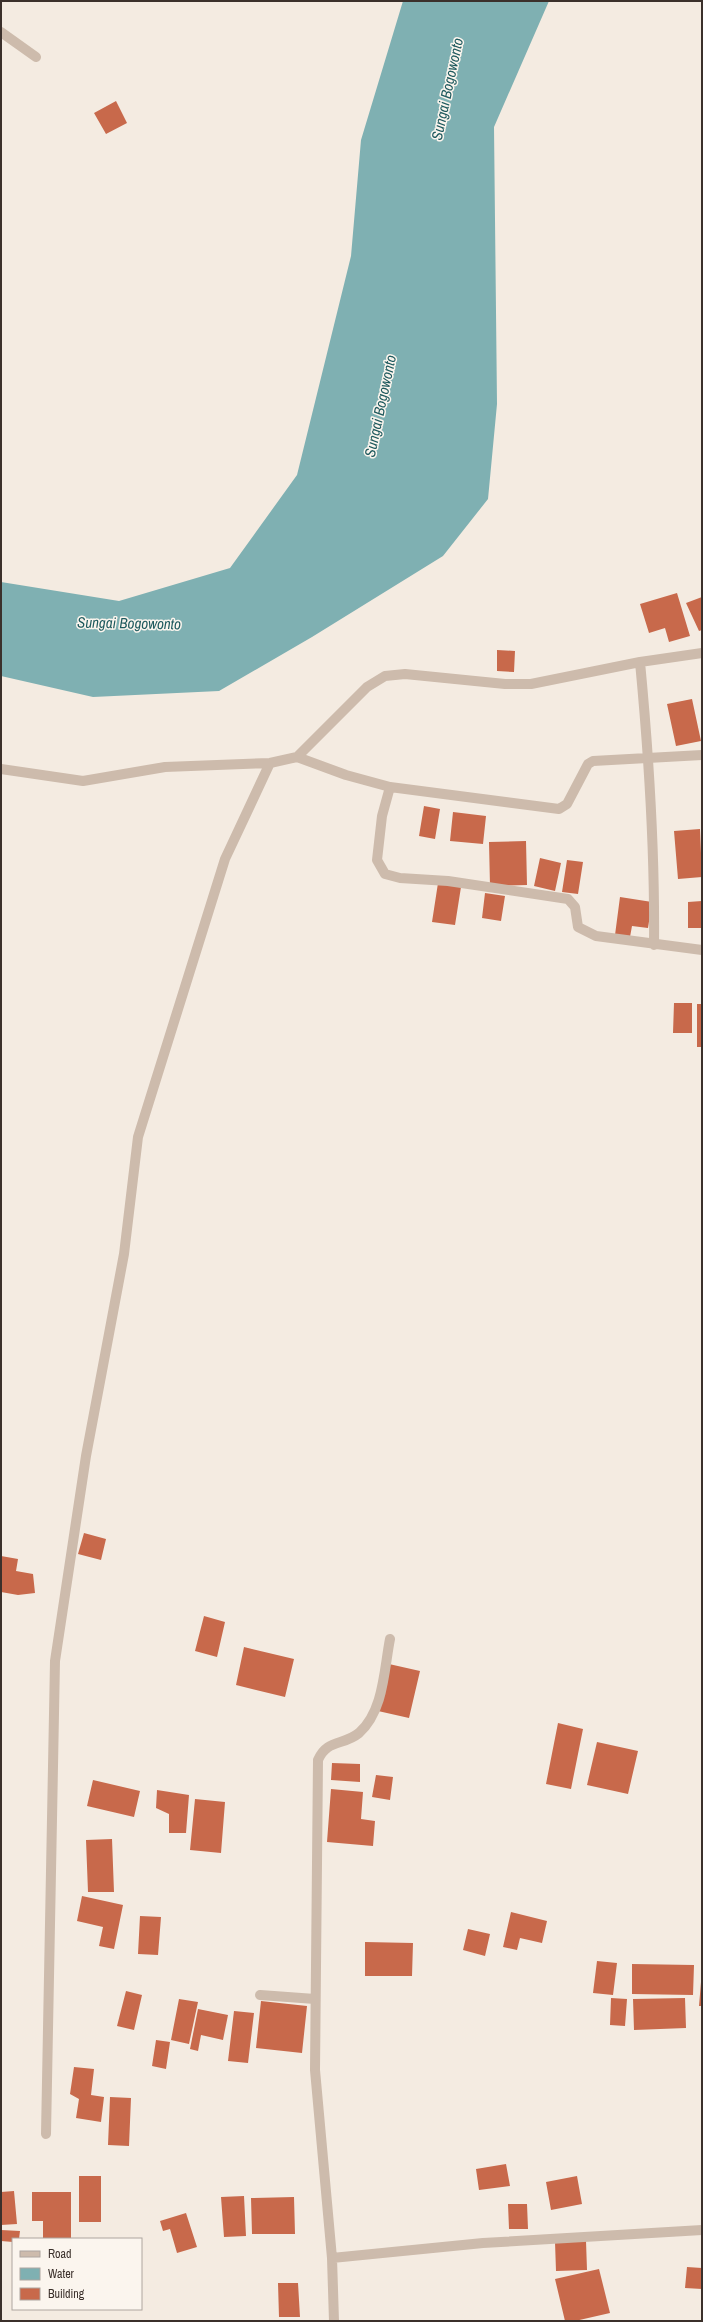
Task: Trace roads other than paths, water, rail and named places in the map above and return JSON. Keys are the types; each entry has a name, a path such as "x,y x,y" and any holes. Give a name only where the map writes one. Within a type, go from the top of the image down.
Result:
{"street":[{"path":"1,32 36,57"},
{"path":"298,757 367,687 385,676 405,674 505,684 531,684 640,662 702,653"},
{"path":"640,662 649,758 654,866 654,945"},
{"path":"1,769 82,781 165,767 270,763 298,757 346,775 390,787 558,808 567,804 588,764 593,761 702,755"},
{"path":"46,2134 55,1661 86,1456 124,1254 138,1137 226,859 270,763"},
{"path":"390,787 382,816 377,860 385,874 400,878 448,881 568,899 575,907 576,923 583,931 596,936 654,945 702,950"},
{"path":"334,2321 332,2258 315,2070 318,1760 322,1750 330,1745 347,1741 371,1720 378,1705 390,1639"},
{"path":"260,1995 315,1999"},
{"path":"332,2258 583,2235 702,2230"}],"water":[{"name":"Sungai Bogowonto","path":"403,1 549,1 494,127 497,404 488,499 443,556 312,637 219,691 93,697 1,676 1,582 119,601 230,568 297,475 351,256 361,140"}]}
